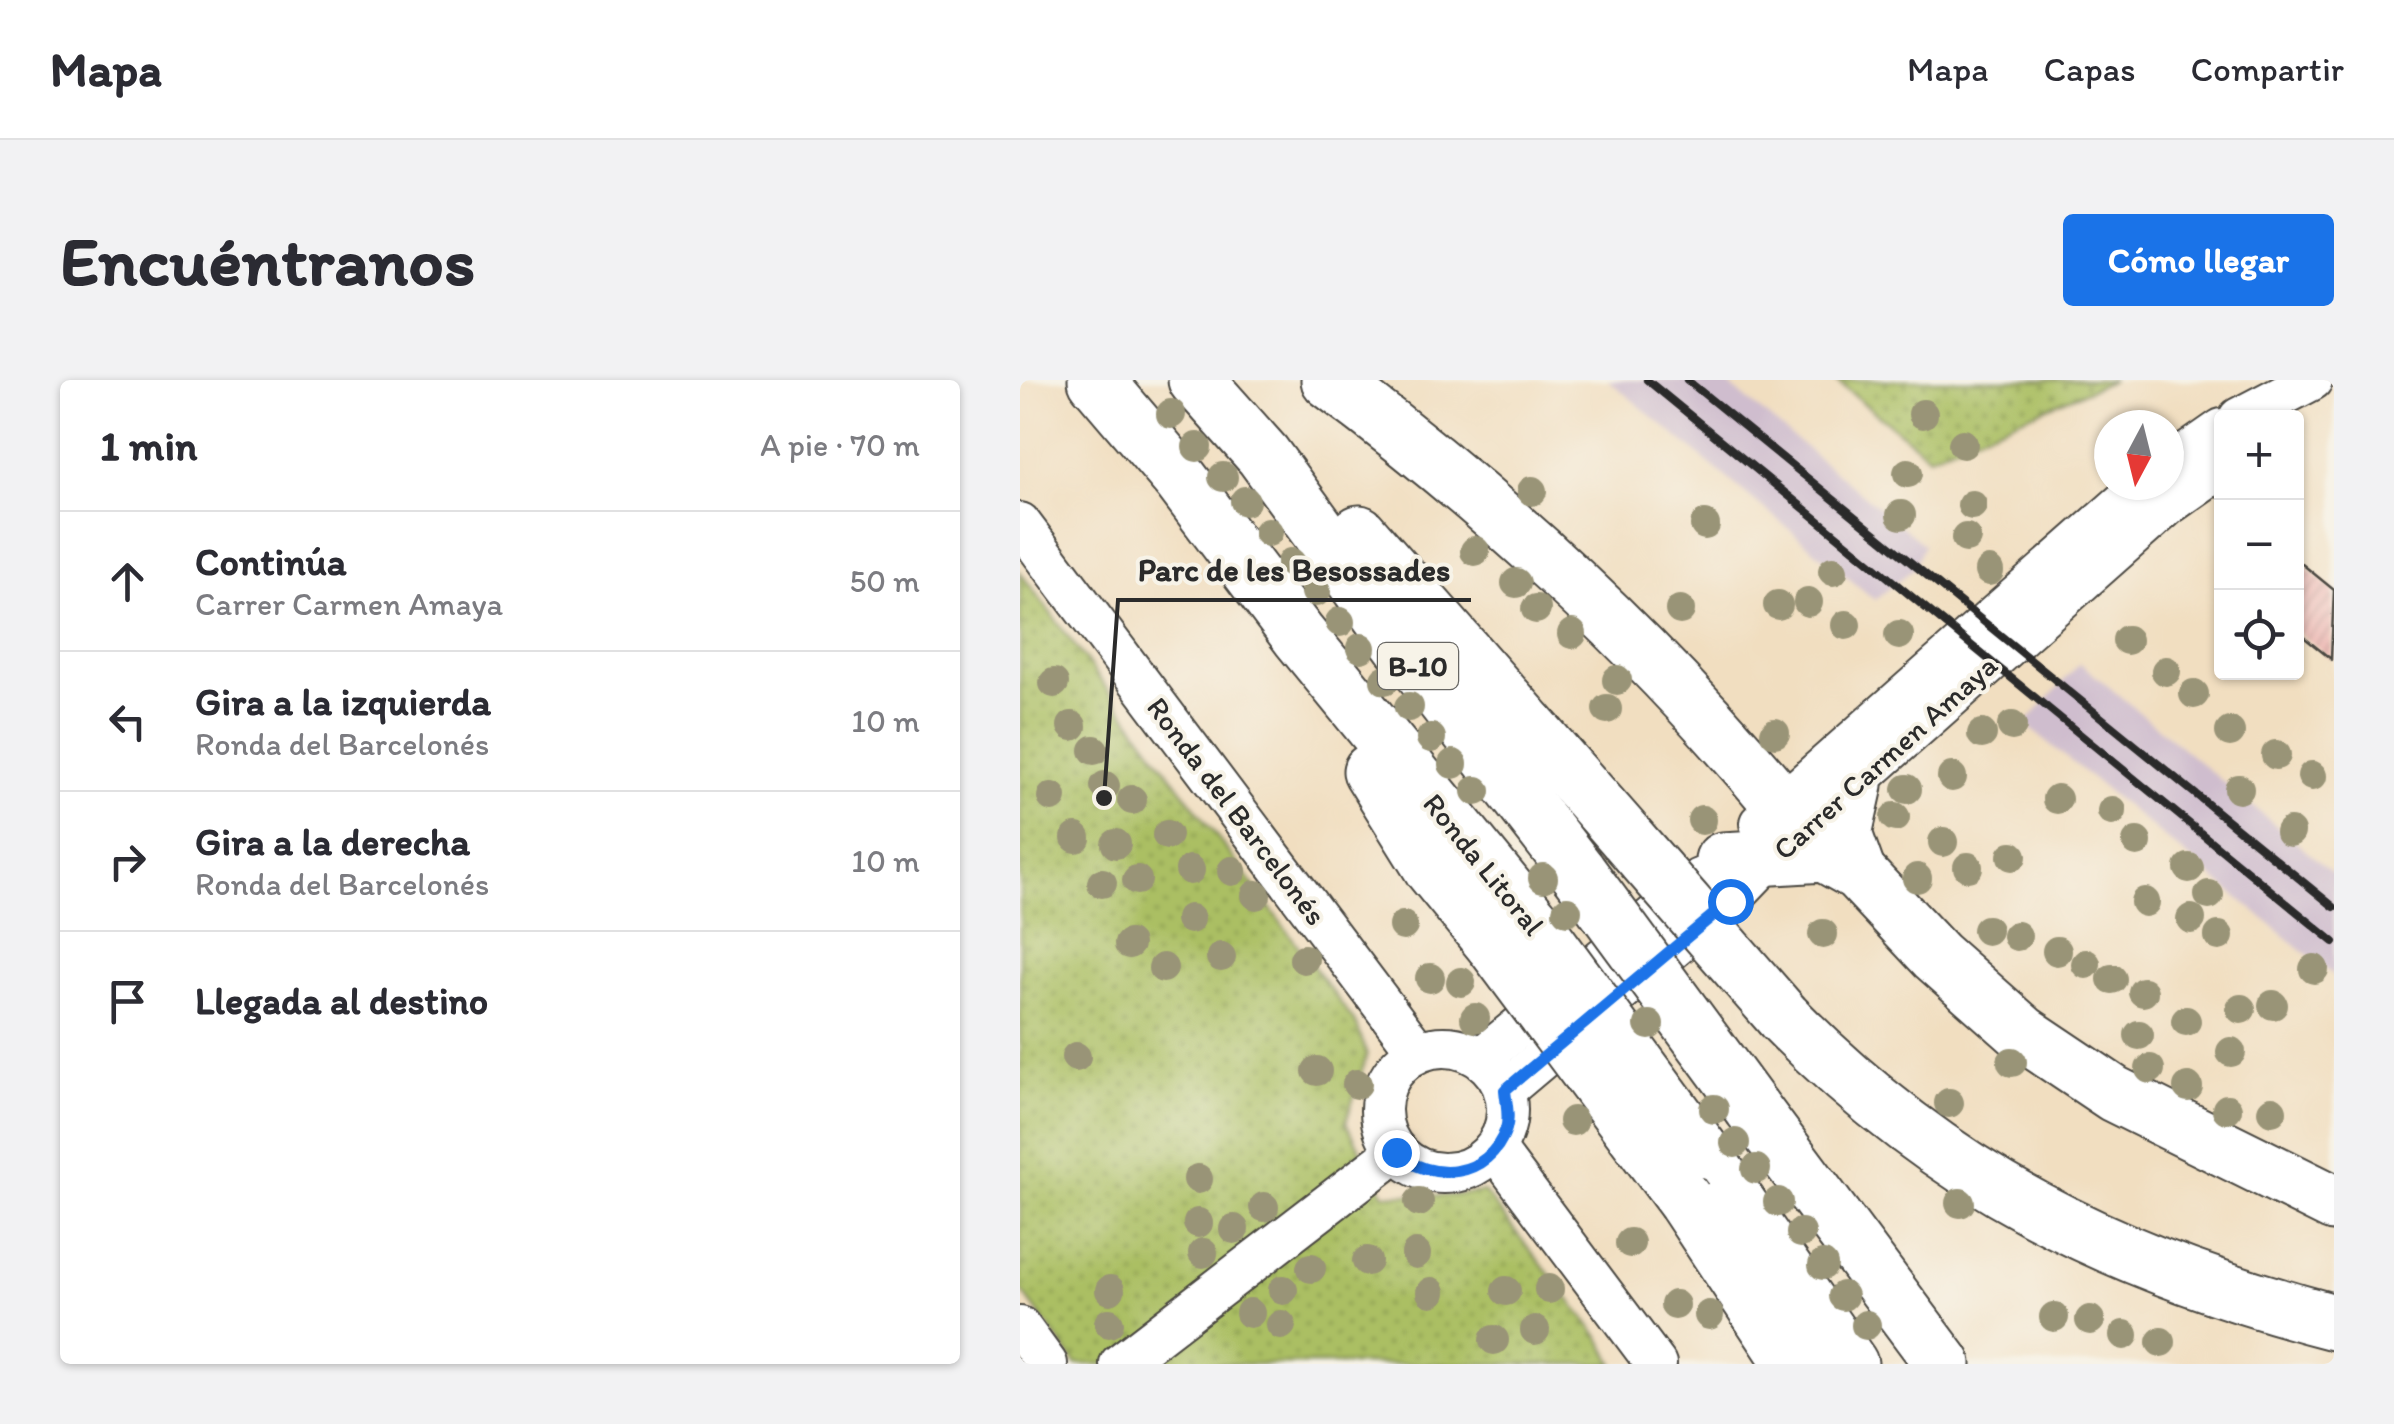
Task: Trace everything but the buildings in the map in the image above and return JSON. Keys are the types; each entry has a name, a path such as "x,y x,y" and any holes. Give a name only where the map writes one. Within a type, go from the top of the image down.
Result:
{"highway":[{"name":"Ronda Litoral","path":"1096,380 1182,480 1513,934 1701,1150 1850,1364"},
{"name":"B-10","path":"1196,380 1263,455 1942,1364"},
{"path":"1329,380 1410,440 1632,640 1759,839 1824,854 1858,872 1936,956 2023,1033 2114,1094 2334,1202"},
{"path":"1263,455 1358,532 1783,1017 1845,1080 1935,1151 2024,1206 2164,1271 2334,1322"},
{"path":"1855,785 1844,834 1858,872"},
{"path":"1513,934 1794,1364"}],"street":[{"path":"2254,410 2312,380"},
{"path":"2304,411 2334,393"},
{"path":"2184,456 2214,435"},
{"name":"Carrer Carmen Amaya","path":"1505,1090 1730,901 1759,839 1855,785 2168,505 2214,473"},
{"name":"Carrer Carmen Amaya","path":"1481,1058 1759,839 2127,500"},
{"name":"Ronda del Barcelonés","path":"1020,523 1418,1052"},
{"path":"1446,1046 1481,1058 1505,1090 1507,1123 1495,1149 1478,1165 1455,1173 1430,1172 1396,1152 1380,1117 1382,1092 1393,1072 1418,1052 1446,1046"},
{"path":"1495,1149 1656,1364"},
{"path":"1120,1364 1396,1152"},
{"path":"1020,1327 1047,1364"}],"shaded area":[{"path":"1608,380 1723,380 1924,545 1913,569 1875,600"},
{"path":"2080,663 2334,874 2334,976 2025,724"}],"green space":[{"path":"1835,380 2113,380 1929,456"},
{"path":"1020,572 1357,1025 1367,1055 1346,1122 1384,1194 1444,1196 1484,1192 1600,1338 1614,1364 1076,1364 1020,1288"}],"railway":[{"path":"1647,380 2334,942"},
{"path":"1687,380 2334,907"}],"place":[{"name":"Parc de les Besossades","path":"1104,798"}],"route":[{"path":"1396,1152 1430,1172 1455,1173 1478,1165 1495,1149 1506,1130 1505,1090 1730,901"}]}
